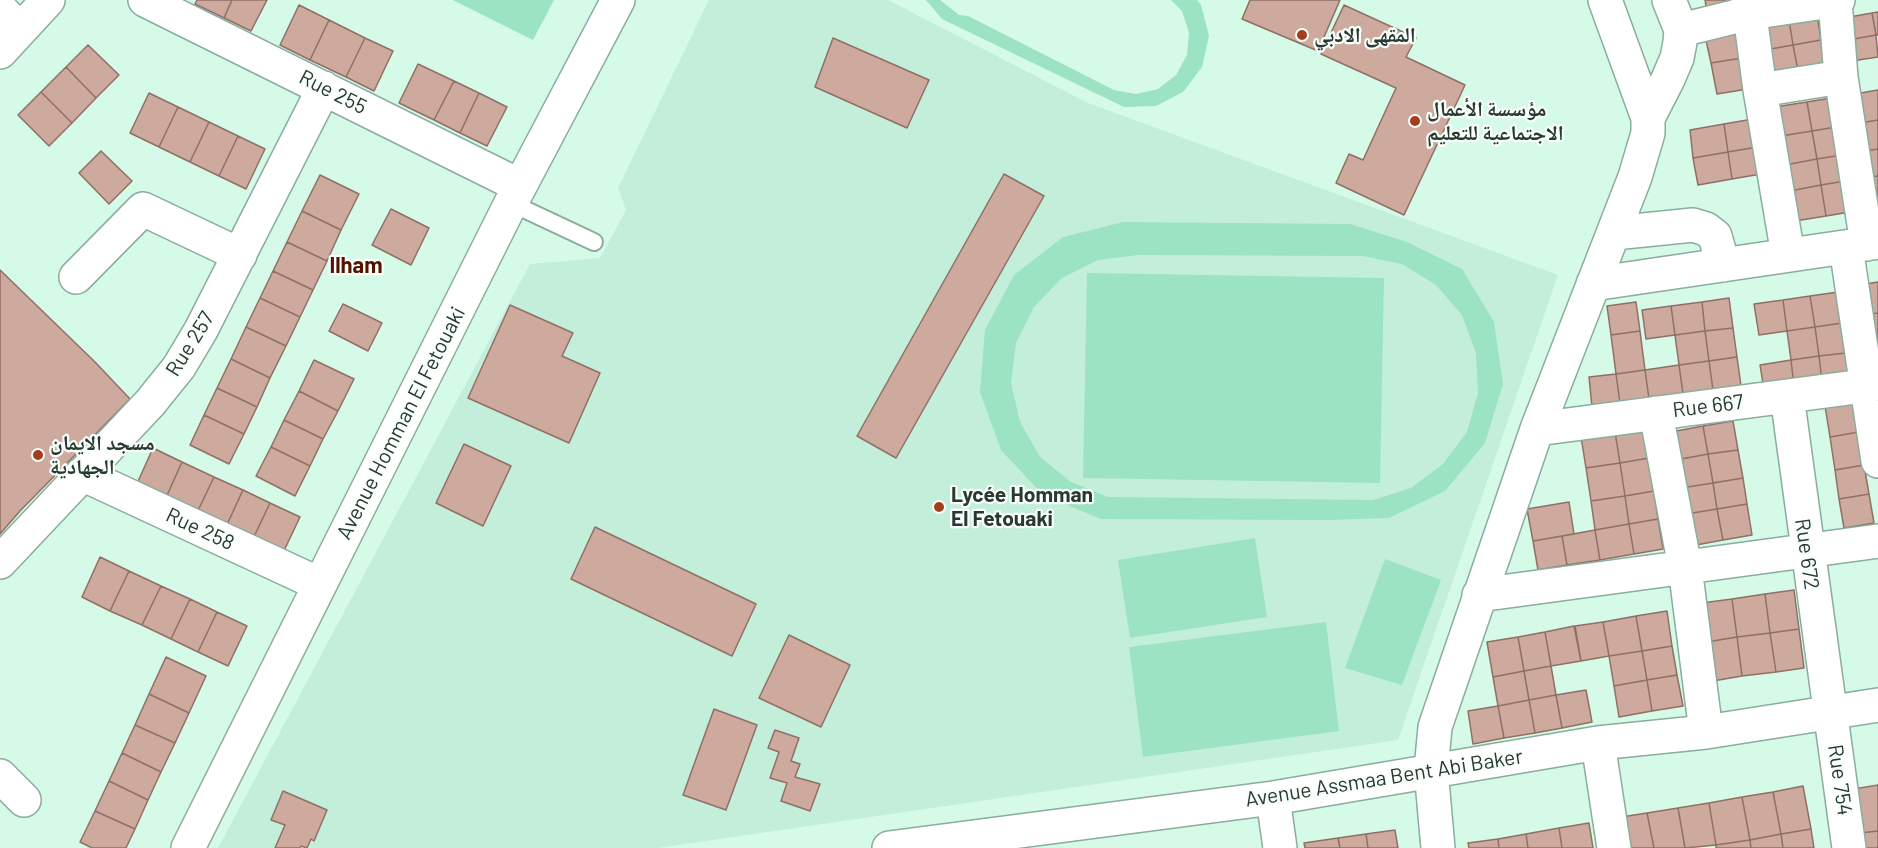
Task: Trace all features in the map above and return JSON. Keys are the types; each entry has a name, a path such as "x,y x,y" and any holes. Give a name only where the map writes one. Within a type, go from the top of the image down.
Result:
{"street":[{"path":"7,30 48,0"},
{"name":"Rue 255","path":"146,0 324,88 516,195"},
{"name":"Avenue Homman El Fetouaki","path":"188,848 516,195 618,0"},
{"path":"1438,848 1431,770 1435,727 1538,429 1635,177 1648,133 1648,118 1605,0"},
{"path":"1648,118 1677,58 1681,30 1669,0"},
{"path":"1681,30 1749,7 1836,0 1841,77 1864,244 1878,461"},
{"path":"1749,7 1760,90 1788,255"},
{"path":"1760,90 1841,77"},
{"name":"Rue 257","path":"0,562 150,402 179,367 240,255 324,88"},
{"path":"76,277 143,209 240,255"},
{"path":"1614,233 1692,225 1706,229 1715,236 1723,265"},
{"path":"1593,284 1864,244"},
{"name":"Rue 667","path":"1538,429 1873,384"},
{"name":"Rue 672","path":"1786,396 1830,712"},
{"path":"1656,413 1685,567 1706,732"},
{"name":"Rue 258","path":"82,474 319,584"},
{"path":"1479,595 1878,541"},
{"name":"Avenue Assmaa Bent Abi Baker","path":"889,848 933,845 1273,798 1598,743 1706,732 1878,705"},
{"name":"Rue 754","path":"1830,712 1850,848"},
{"path":"1598,743 1614,848"},
{"path":"0,776 24,800"},
{"path":"1273,798 1280,848"}],"lane":[{"path":"516,195 594,242"}],"shaded area":[{"path":"453,0 554,0 533,40"},
{"name":"Lycée Homman El Fetouaki","path":"709,0 888,0 1088,103 1558,275 1398,740 658,848 218,848 530,264 600,258 626,210 618,188"},
{"path":"926,0 940,0 959,15 968,16 1114,90 1136,94 1158,89 1176,75 1187,55 1189,33 1182,11 1171,0 1197,0 1201,5 1209,36 1202,67 1183,92 1156,106 1124,107 942,19"},
{"path":"1123,222 1350,224 1407,242 1462,269 1494,322 1503,384 1485,443 1445,491 1389,518 1101,519 1043,495 1001,450 980,392 985,330 1014,275 1063,237","holes":["1138,255 1363,256 1402,264 1436,285 1462,315 1476,353 1478,393 1467,432 1443,464 1411,488 1373,500 1108,497 1071,482 1040,457 1020,422 1011,383 1016,343 1034,307 1062,278 1098,260"]},
{"path":"1087,273 1384,278 1380,483 1083,478"},
{"path":"1255,538 1267,617 1130,638 1118,560"},
{"path":"1385,559 1441,580 1402,685 1345,668"},
{"path":"1326,622 1339,731 1143,757 1129,647"}],"building":[{"path":"197,0 232,0 224,18 195,4"},
{"path":"232,0 267,0 251,31 224,18"},
{"name":"المقهى الادبي","path":"1250,0 1340,0 1318,51 1242,19"},
{"path":"1705,0 1734,0 1707,13"},
{"path":"299,5 329,20 310,60 280,45"},
{"name":"مؤسسة الأعمال الاجتماعية للتعليم","path":"1344,5 1416,38 1406,57 1465,85 1404,215 1336,183 1349,154 1363,160 1396,88 1321,54"},
{"path":"1878,12 1878,35 1876,35 1872,13"},
{"path":"1872,13 1876,35 1848,40 1844,18"},
{"path":"1817,15 1821,40 1793,45 1789,20"},
{"path":"329,20 365,38 346,77 310,60"},
{"path":"1789,20 1793,45 1765,50 1760,26"},
{"path":"1737,30 1742,58 1711,63 1705,36"},
{"path":"1876,35 1878,57 1852,61 1848,40"},
{"path":"365,38 393,51 374,91 346,77"},
{"path":"833,38 929,80 907,128 815,87"},
{"path":"1821,40 1826,66 1798,71 1793,45"},
{"path":"88,45 119,75 96,98 66,67"},
{"path":"1793,45 1798,71 1770,77 1765,50"},
{"path":"1742,58 1748,89 1717,94 1711,63"},
{"path":"418,64 454,81 434,120 399,103"},
{"path":"66,67 96,98 72,123 41,92"},
{"path":"454,81 479,93 460,133 434,120"},
{"path":"1878,90 1878,120 1860,123 1855,94"},
{"path":"41,92 72,123 49,146 18,115"},
{"path":"149,93 178,107 159,147 130,133"},
{"path":"479,93 507,107 487,146 460,133"},
{"path":"1831,98 1836,127 1812,131 1807,102"},
{"path":"1807,102 1812,131 1781,136 1775,107"},
{"path":"178,107 209,122 190,162 159,147"},
{"path":"1753,119 1757,147 1728,152 1724,124"},
{"path":"1878,120 1878,149 1865,151 1860,123"},
{"path":"209,122 238,136 219,176 190,162"},
{"path":"1724,124 1728,152 1693,158 1690,130"},
{"path":"1836,127 1841,155 1817,159 1812,131"},
{"path":"1812,131 1817,159 1785,165 1781,136"},
{"path":"238,136 265,149 246,189 219,176"},
{"path":"1757,147 1761,174 1732,179 1728,152"},
{"path":"1878,149 1878,176 1869,177 1865,151"},
{"path":"101,151 132,181 109,204 79,173"},
{"path":"1728,152 1732,179 1698,185 1693,158"},
{"path":"1841,155 1845,181 1821,185 1817,159"},
{"path":"1817,159 1821,185 1790,191 1785,165"},
{"path":"1004,174 1044,196 896,458 857,436"},
{"path":"320,175 359,194 341,230 302,211"},
{"path":"1878,176 1878,208 1869,177"},
{"path":"1845,181 1850,212 1826,216 1821,185"},
{"path":"1821,185 1826,216 1795,221 1790,191"},
{"path":"391,209 429,228 411,265 372,245"},
{"path":"302,211 341,230 327,261 287,242"},
{"path":"287,242 327,261 313,290 273,271"},
{"name":"مسجد الايمان الجهادية","path":"0,270 130,399 0,534"},
{"path":"273,271 313,290 300,317 260,298"},
{"path":"1878,282 1878,313 1863,315 1859,285"},
{"path":"1838,292 1842,323 1815,327 1810,296"},
{"path":"1810,296 1815,327 1787,331 1783,300"},
{"path":"260,298 300,317 286,346 246,327"},
{"path":"1729,298 1733,328 1705,331 1702,302"},
{"path":"1783,300 1787,331 1759,335 1754,304"},
{"path":"1636,302 1640,331 1611,335 1607,306"},
{"path":"1702,302 1705,331 1675,335 1671,306"},
{"path":"343,304 382,323 368,351 329,331"},
{"path":"510,305 573,333 562,356 600,373 569,443 468,398"},
{"path":"1671,306 1675,335 1646,339 1642,310"},
{"path":"1878,313 1878,347 1868,348 1863,315"},
{"path":"1842,323 1846,353 1819,356 1815,327"},
{"path":"246,327 286,346 270,378 231,359"},
{"path":"1815,327 1819,356 1791,360 1787,331"},
{"path":"1733,328 1737,357 1709,361 1705,331"},
{"path":"1640,331 1645,370 1616,374 1611,335"},
{"path":"1705,331 1709,361 1679,365 1675,335"},
{"path":"1846,353 1850,378 1822,382 1819,356"},
{"path":"1819,356 1822,382 1794,386 1791,360"},
{"path":"1737,357 1741,386 1713,390 1709,361"},
{"path":"231,359 270,378 257,407 217,388"},
{"path":"314,360 354,379 338,411 299,391"},
{"path":"1791,360 1794,386 1764,390 1760,365"},
{"path":"1709,361 1713,390 1683,394 1679,365"},
{"path":"1679,365 1683,394 1649,399 1645,370"},
{"path":"1645,370 1649,399 1620,403 1616,374"},
{"path":"1616,374 1620,403 1592,407 1589,377"},
{"path":"217,388 257,407 244,434 204,415"},
{"path":"299,391 338,411 323,439 284,420"},
{"path":"1854,402 1859,432 1830,437 1825,406"},
{"path":"204,415 244,434 229,464 190,445"},
{"path":"284,420 323,439 310,466 271,447"},
{"path":"1733,421 1738,450 1708,454 1703,426"},
{"path":"1703,426 1708,454 1676,460 1671,432"},
{"path":"1644,427 1649,458 1620,463 1615,432"},
{"path":"1615,432 1620,463 1586,468 1581,437"},
{"path":"1859,432 1864,465 1835,470 1830,437"},
{"path":"464,444 511,466 483,526 436,503"},
{"path":"271,447 310,466 295,496 256,476"},
{"path":"153,448 182,462 164,502 135,488"},
{"path":"1738,450 1743,478 1713,483 1708,454"},
{"path":"1708,454 1713,483 1681,488 1676,460"},
{"path":"1649,458 1654,491 1625,496 1620,463"},
{"path":"182,462 214,477 195,517 164,502"},
{"path":"1620,463 1625,496 1591,501 1586,468"},
{"path":"1864,465 1869,494 1839,499 1835,470"},
{"path":"214,477 243,490 224,531 195,517"},
{"path":"1743,478 1747,504 1717,509 1713,483"},
{"path":"1713,483 1717,509 1686,514 1681,488"},
{"path":"243,490 270,503 251,543 224,531"},
{"path":"1654,491 1658,519 1629,524 1625,496"},
{"path":"1869,494 1874,523 1844,528 1839,499"},
{"path":"1625,496 1629,524 1595,530 1591,501"},
{"path":"1569,502 1574,534 1533,541 1527,509"},
{"path":"270,503 300,517 281,557 251,543"},
{"path":"1747,504 1752,535 1723,540 1717,509"},
{"path":"1717,509 1723,540 1691,546 1686,514"},
{"path":"1658,519 1663,549 1634,554 1629,524"},
{"path":"1629,524 1634,554 1600,560 1595,530"},
{"path":"595,527 756,604 732,656 571,579"},
{"path":"1595,530 1600,560 1567,565 1562,536"},
{"path":"1562,536 1567,565 1538,570 1533,541"},
{"path":"100,557 129,571 110,611 82,597"},
{"path":"129,571 161,586 142,625 110,611"},
{"path":"161,586 190,599 171,639 142,625"},
{"path":"1794,590 1799,629 1770,633 1765,594"},
{"path":"1765,594 1770,633 1737,637 1732,599"},
{"path":"190,599 217,612 198,652 171,639"},
{"path":"1732,599 1737,637 1707,642 1702,603"},
{"path":"1667,611 1672,646 1642,651 1636,616"},
{"path":"217,612 247,626 228,666 198,652"},
{"path":"1636,616 1642,651 1609,656 1603,622"},
{"path":"1603,622 1609,656 1581,661 1575,626"},
{"path":"1574,626 1581,661 1551,666 1545,632"},
{"path":"1799,629 1804,668 1776,672 1770,633"},
{"path":"1545,632 1551,666 1524,671 1518,637"},
{"path":"1770,633 1776,672 1742,676 1737,637"},
{"path":"789,635 850,665 821,727 759,698"},
{"path":"1518,637 1524,671 1493,677 1487,642"},
{"path":"1737,637 1742,676 1713,681 1707,642"},
{"path":"1672,646 1677,675 1647,680 1642,651"},
{"path":"1642,651 1647,680 1614,686 1609,656"},
{"path":"166,657 206,676 189,713 149,694"},
{"path":"1551,666 1556,695 1529,700 1524,671"},
{"path":"1524,671 1529,700 1498,706 1493,677"},
{"path":"1677,675 1683,706 1652,711 1647,680"},
{"path":"1647,680 1652,711 1619,717 1614,686"},
{"path":"1586,690 1592,722 1562,728 1556,695"},
{"path":"149,694 189,713 175,743 135,725"},
{"path":"1556,695 1562,728 1535,733 1529,700"},
{"path":"1529,700 1535,733 1504,738 1498,706"},
{"path":"1498,706 1504,738 1473,744 1468,711"},
{"path":"714,709 757,725 726,810 683,795"},
{"path":"135,725 175,743 161,772 122,753"},
{"path":"775,730 799,738 791,761 800,764 795,777 820,784 810,811 781,801 787,783 770,778 779,752 768,748"},
{"path":"122,753 161,772 148,800 109,781"},
{"path":"109,781 148,800 135,829 95,811"},
{"path":"1878,785 1878,831 1860,833 1854,789"},
{"path":"1803,786 1811,829 1781,834 1773,792"},
{"path":"283,791 327,810 314,841 311,839 307,848 301,846 300,848 275,848 285,825 271,820"},
{"path":"1773,792 1781,834 1750,840 1742,797"},
{"path":"1742,797 1750,840 1716,845 1709,803"},
{"path":"1709,803 1716,845 1685,848 1678,808"},
{"path":"1678,808 1685,848 1654,848 1647,813"},
{"path":"95,811 135,829 126,848 92,848 80,842"},
{"path":"1647,813 1654,848 1620,848 1615,818"},
{"path":"1589,823 1593,848 1562,848 1559,828"},
{"path":"1559,828 1562,848 1528,848 1526,834"},
{"path":"1811,829 1814,848 1783,848 1781,834"},
{"path":"1395,830 1398,848 1368,848 1366,834"},
{"path":"1878,831 1878,848 1862,848 1860,833"},
{"path":"1366,834 1368,848 1340,848 1338,838"},
{"path":"1526,834 1528,848 1499,848 1498,839"},
{"path":"1781,834 1783,848 1751,848 1750,840"},
{"path":"1338,838 1340,848 1305,848 1304,843"},
{"path":"1498,839 1499,848 1469,848 1468,843"},
{"path":"1750,840 1751,848 1716,848 1716,845"}],"place":[{"name":"المقهى الادبي","path":"1302,35"},
{"name":"مؤسسة الأعمال الاجتماعية للتعليم","path":"1415,121"},
{"name":"مسجد الايمان الجهادية","path":"38,455"},
{"name":"Lycée Homman El Fetouaki","path":"939,507"}],"district":[{"name":"Ilham","path":"356,266"}]}
